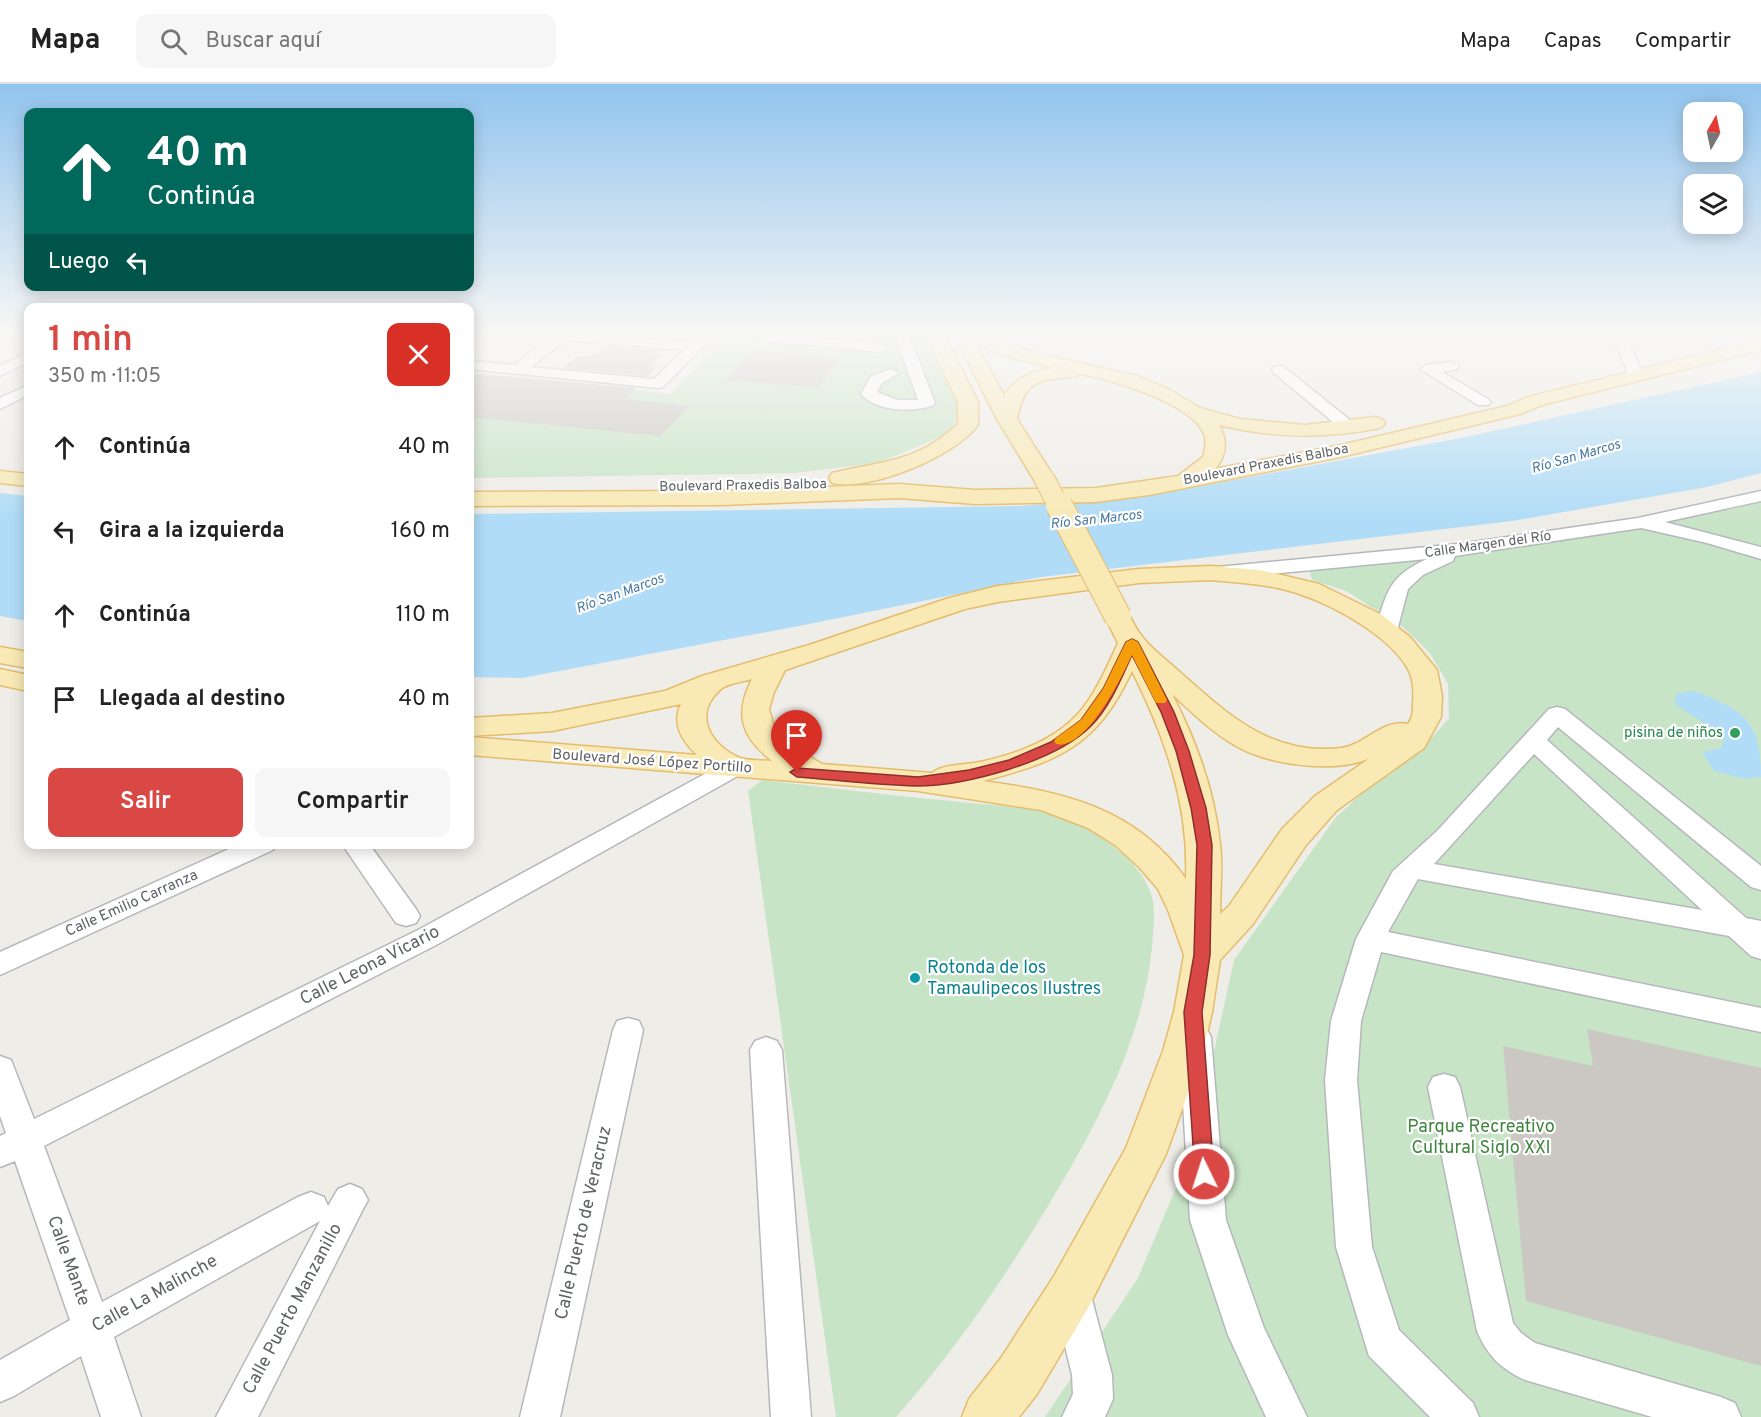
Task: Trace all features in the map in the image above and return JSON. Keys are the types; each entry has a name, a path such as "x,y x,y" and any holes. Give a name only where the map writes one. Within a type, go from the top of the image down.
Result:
{"main road":[{"path":"782,484 868,474 908,464 940,448 960,434 968,425 968,402 966,397"},
{"path":"987,1417 1020,1376 1071,1292 1145,1154 1183,1051 1193,1012 1202,955 1204,845 1198,808 1183,751 1171,722 1045,480 996,397"},
{"path":"1007,419 1013,397"},
{"path":"1167,397 1193,412 1206,423 1214,434 1227,439 1274,447 1341,451"},
{"path":"1193,412 1251,428 1289,433 1324,432 1508,397"},
{"name":"Boulevard Praxedis Balboa","path":"474,499 722,498 899,491 1016,497 1096,495 1185,481 1341,451 1512,410 1549,397"},
{"name":"Boulevard Praxedis Balboa","path":"1512,410 1546,407 1583,397"},
{"path":"1185,481 1203,468 1212,457 1214,434"},
{"path":"0,464 24,467"},
{"path":"0,477 24,480"},
{"name":"Boulevard Praxedis Balboa","path":"474,488 655,488 929,483 976,488 1016,497"},
{"path":"474,746 552,722 673,698 712,682 773,665 958,603 998,594 1139,576 1211,573 1260,578 1310,589 1341,603 1401,643 1423,670 1428,696 1427,717 1413,741 1326,803 1294,837 1241,915 1202,955"},
{"path":"1125,630 1232,732 1248,741 1284,753 1341,757 1356,753 1427,717"},
{"path":"918,781 969,775 1014,764 1056,745 1086,723 1110,689 1125,630"},
{"path":"0,655 24,659"},
{"path":"773,665 755,708 758,725 772,748 818,774"},
{"path":"0,677 24,682"},
{"path":"474,713 564,706 670,685 712,682"},
{"path":"712,682 693,708 691,718 693,730 702,746 734,768"},
{"name":"Boulevard José López Portillo","path":"474,747 918,781"},
{"path":"918,781 964,790 1051,801 1076,808 1115,827 1140,847 1172,883 1180,897 1202,955"}],"street":[{"path":"907,397 917,405 927,402 925,397"},
{"path":"1312,397 1350,428"},
{"path":"1475,397 1483,402"},
{"name":"Calle Margen del Río","path":"1211,573 1459,550 1638,523 1761,496"},
{"path":"1638,523 1711,538 1761,553"},
{"path":"1386,631 1399,587 1416,572 1459,550"},
{"path":"1459,1417 1383,1342 1354,1247 1341,1080 1346,1021 1370,939 1403,878 1446,837 1557,714 1761,880"},
{"path":"1533,740 1750,930 1761,948"},
{"name":"Calle Leona Vicario","path":"12,1146 428,937 734,768"},
{"name":"Calle Emilio Carranza","path":"0,964 253,849"},
{"path":"359,849 406,916"},
{"path":"1413,869 1750,930"},
{"path":"1370,939 1761,1020"},
{"path":"1193,1012 1208,1220 1247,1335 1287,1417"},
{"name":"Calle Puerto de Veracruz","path":"540,1417 627,1030"},
{"path":"766,1050 791,1417"},
{"name":"Calle Mante","path":"0,1069 12,1146 92,1328 121,1417"},
{"path":"1444,1087 1496,1331 1507,1347 1524,1360 1721,1417"},
{"name":"Calle Puerto Manzanillo","path":"236,1417 350,1200"},
{"name":"Calle La Malinche","path":"0,1382 92,1328 311,1208"},
{"path":"1071,1292 1092,1375 1093,1399 1083,1417"}],"green space":[{"path":"474,397 957,397 960,409 950,433 878,463 794,473 474,478"},
{"name":"Parque Recreativo Cultural Siglo XXI","path":"1761,502 1761,1417 1045,1417 1138,1278 1193,1147 1234,960 1336,817 1366,790 1423,748 1449,718 1448,684 1430,653 1404,628 1346,591 1312,580 1309,569 1358,556 1733,509"},
{"path":"762,780 1049,813 1076,823 1119,851 1145,880 1152,898 1154,919 1152,947 1139,1016 1115,1082 1100,1114 1048,1206 995,1288 958,1341 896,1417 836,1417 748,791"}],"water":[{"name":"Río San Marcos","path":"1646,397 1761,397 1761,473 1707,487 1512,521 1041,577 804,625 522,678 474,677 474,514 1019,506 1142,497 1461,438"},
{"path":"0,493 24,496 24,620 0,616"},
{"name":"pisina de niños","path":"1693,691 1725,704 1746,719 1753,729 1757,742 1761,777 1745,779 1714,771 1702,752 1721,748 1724,739 1675,704 1676,694"}],"building":[{"path":"474,397 627,397 625,399 689,406 660,436 474,417"},
{"path":"1587,1029 1761,1068 1761,1366 1526,1301 1503,1046 1593,1066"}],"slow traffic":[{"path":"1061,741 1086,723 1110,689 1132,642 1161,700"}],"place":[{"name":"pisina de niños","path":"1735,733"},
{"name":"Rotonda de los Tamaulipecos Ilustres","path":"915,978"}],"route":[{"path":"797,772 918,781 969,775 1014,764 1056,745 1086,723 1110,689 1132,642 1167,712 1183,751 1198,808 1204,845 1202,955 1193,1012 1204,1174"}]}
